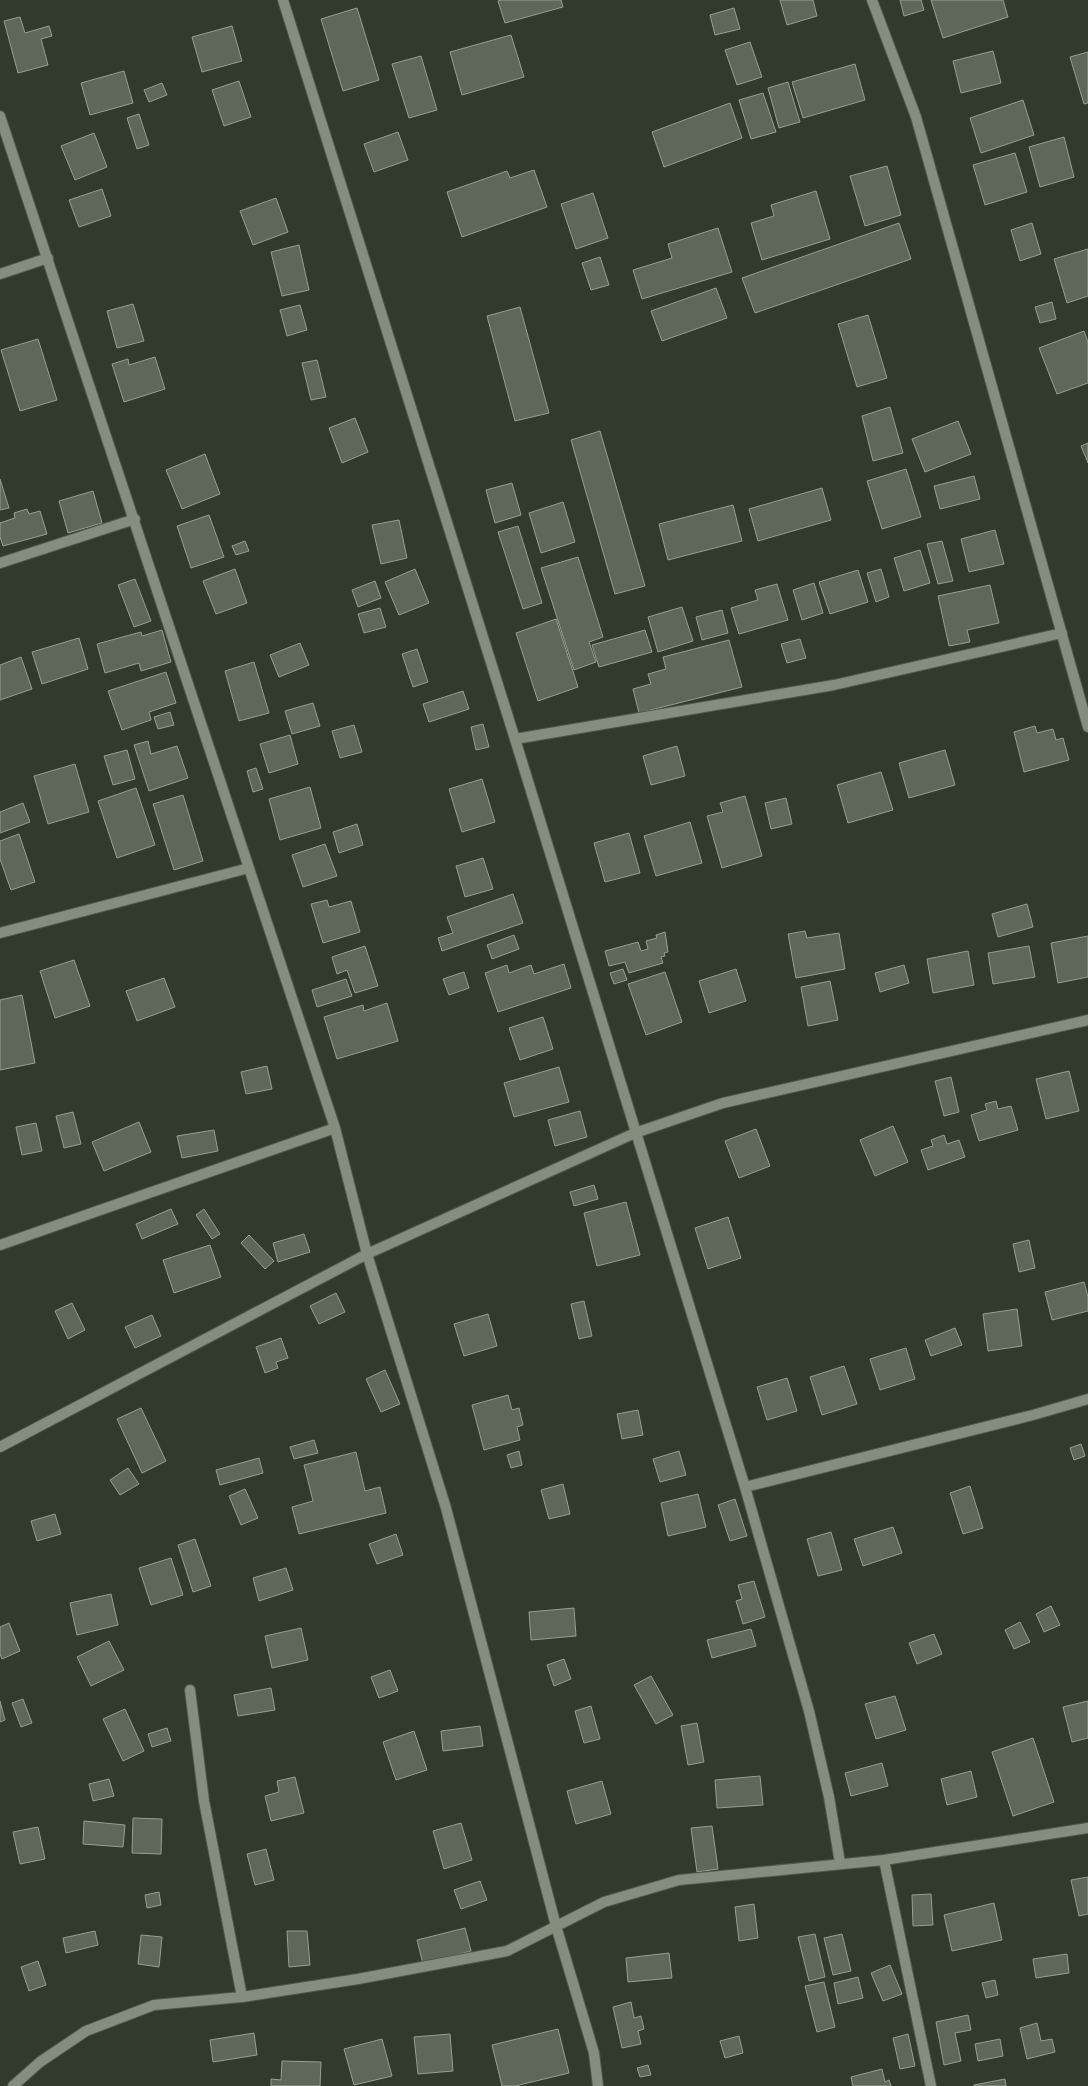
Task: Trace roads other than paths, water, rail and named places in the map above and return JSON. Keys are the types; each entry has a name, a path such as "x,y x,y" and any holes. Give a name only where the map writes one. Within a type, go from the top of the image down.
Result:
{"street":[{"path":"283,0 515,739 745,1486 809,1711 829,1797 840,1863"},
{"path":"872,0 916,117 1088,727"},
{"path":"0,116 135,519 335,1128 366,1254 446,1508 556,1926 594,2052 598,2086"},
{"path":"0,274 48,258"},
{"path":"0,563 135,519"},
{"path":"515,739 834,685 1062,633"},
{"path":"0,933 249,868"},
{"path":"0,1447 366,1254 635,1133 723,1103 1088,1020"},
{"path":"0,1245 335,1128"},
{"path":"745,1486 1033,1415 1088,1399"},
{"path":"190,1690 204,1801 242,1997"},
{"path":"13,2086 40,2062 86,2031 154,2005 242,1997 358,1979 507,1950 604,1902 679,1880 884,1860 1088,1828"},
{"path":"884,1860 931,2086"}]}
